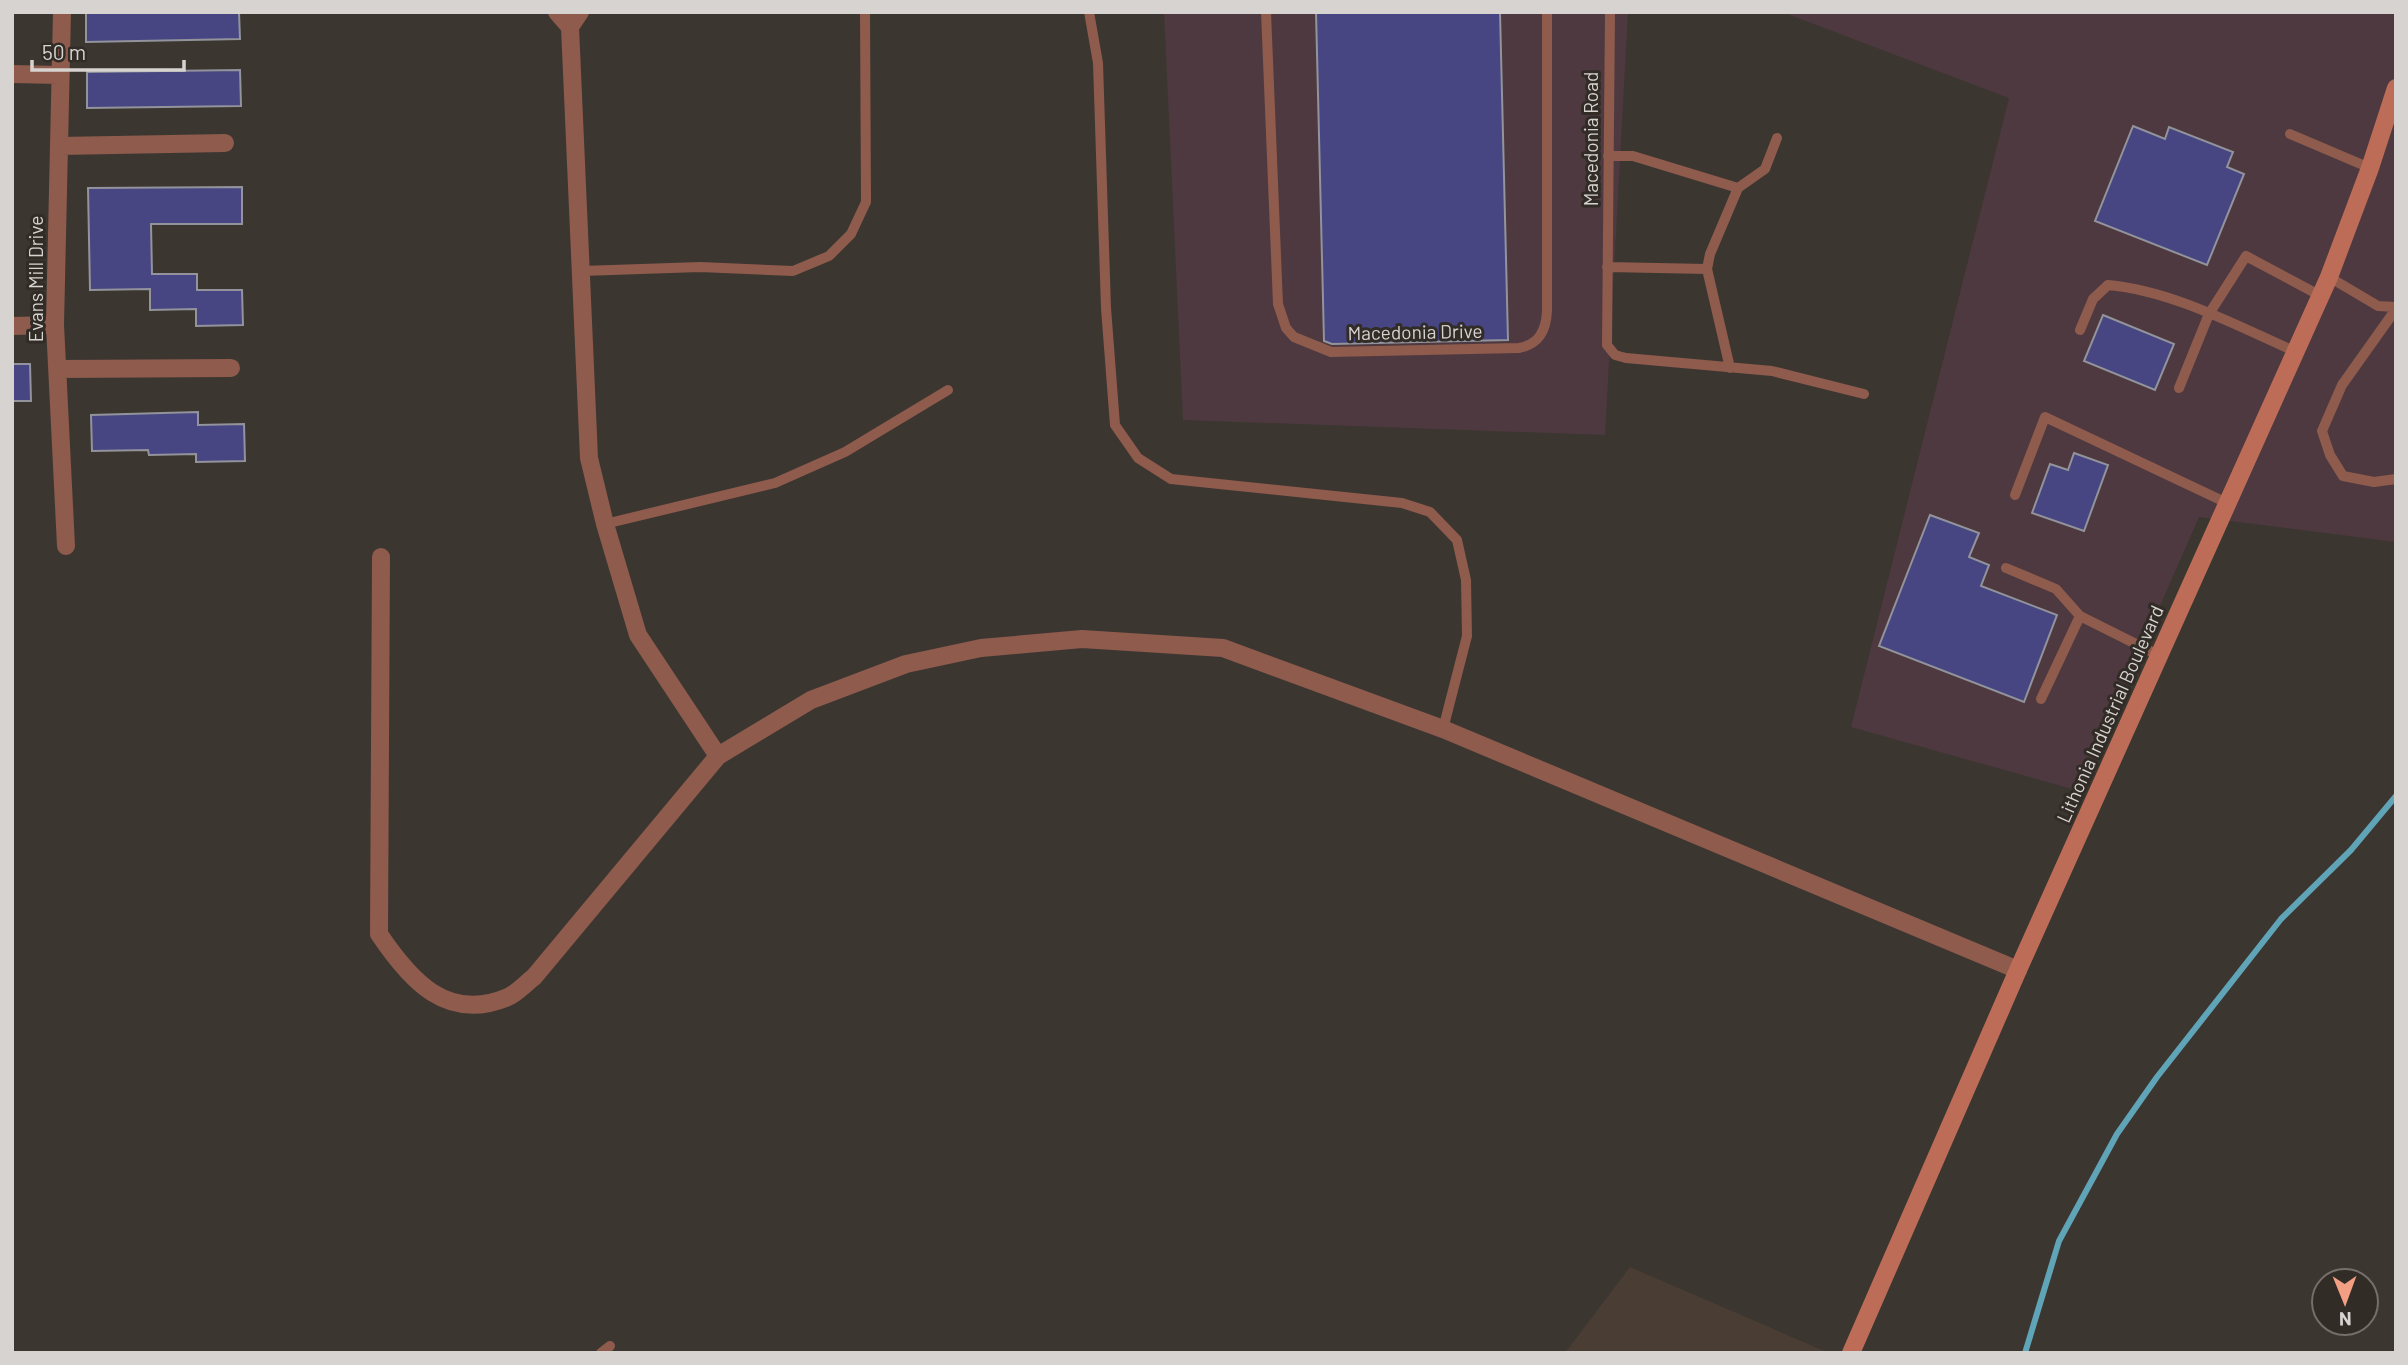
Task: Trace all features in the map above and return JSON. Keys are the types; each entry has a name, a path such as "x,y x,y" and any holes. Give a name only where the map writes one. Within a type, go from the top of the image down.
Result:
{"main road":[{"name":"Lithonia Industrial Boulevard","path":"1851,1353 2018,970 2329,277 2370,168 2396,88"}],"street":[{"name":"Evans Mill Drive","path":"62,12 55,325 66,546"},
{"path":"557,12 575,19 589,458 604,524 638,635 718,756"},
{"path":"12,74 60,75"},
{"path":"59,146 225,143"},
{"path":"12,326 55,325"},
{"path":"58,369 231,369"},
{"path":"381,557 379,934 404,970 435,997 472,1005 509,997 534,977 718,756 811,701 906,664 981,648 1082,639 1223,648 1443,729 2018,970"}],"lane":[{"path":"582,271 700,267 793,271 829,256 851,234 866,202 865,12"},
{"path":"1089,12 1098,63 1106,308 1115,425 1138,458 1171,479 1402,503 1430,512 1457,540 1466,580 1466,636 1443,729"},
{"name":"Macedonia Drive","path":"1266,12 1278,304 1286,327 1294,337 1331,352 1519,348 1531,345 1538,339 1546,326 1547,311 1547,12"},
{"name":"Macedonia Road","path":"1610,12 1607,345 1615,355 1772,371 1864,394"},
{"path":"2290,134 2370,168"},
{"path":"1730,368 1707,269 1710,254 1738,188 1765,170 1777,138"},
{"path":"1608,156 1633,156 1738,188"},
{"path":"2179,388 2209,314 2246,256 2319,295"},
{"path":"1607,267 1707,269"},
{"path":"2329,277 2378,306 2396,308 2342,385 2322,431 2330,454 2343,476 2374,482 2396,479"},
{"path":"2080,330 2093,299 2108,285 2137,288 2209,314 2294,351"},
{"path":"604,524 775,483 845,453 948,390"},
{"path":"2015,495 2045,417 2227,503"},
{"path":"2006,568 2056,589 2080,616 2160,656"},
{"path":"2041,699 2080,616"}],"shaded area":[{"path":"1164,12 1628,12 1605,435 1183,420"},
{"path":"1782,12 2396,12 2396,542 2199,517 2079,791 1851,727 2009,98"},
{"path":"1630,1267 1829,1353 1565,1353"}],"building":[{"path":"86,12 239,12 240,39 86,42"},
{"path":"1316,12 1500,12 1508,340 1332,344 1324,341"},
{"path":"240,70 241,106 87,108 87,72"},
{"path":"2133,126 2165,139 2169,127 2233,152 2227,167 2244,174 2207,265 2095,221"},
{"path":"242,187 242,224 151,224 152,274 197,274 197,290 242,290 243,325 196,326 196,309 150,310 150,289 90,290 88,188"},
{"path":"2103,315 2174,344 2155,390 2084,361"},
{"path":"12,364 30,364 31,401 12,401"},
{"path":"198,412 198,425 244,424 245,461 196,462 196,454 149,455 148,450 92,451 91,415"},
{"path":"2074,453 2108,465 2084,531 2032,513 2050,464 2068,470"},
{"path":"1930,515 1979,533 1969,557 1989,565 1981,586 2057,615 2024,702 1879,646"}],"waterway":[{"path":"2025,1353 2059,1241 2117,1134 2157,1077 2281,919 2351,850 2396,796"}]}
